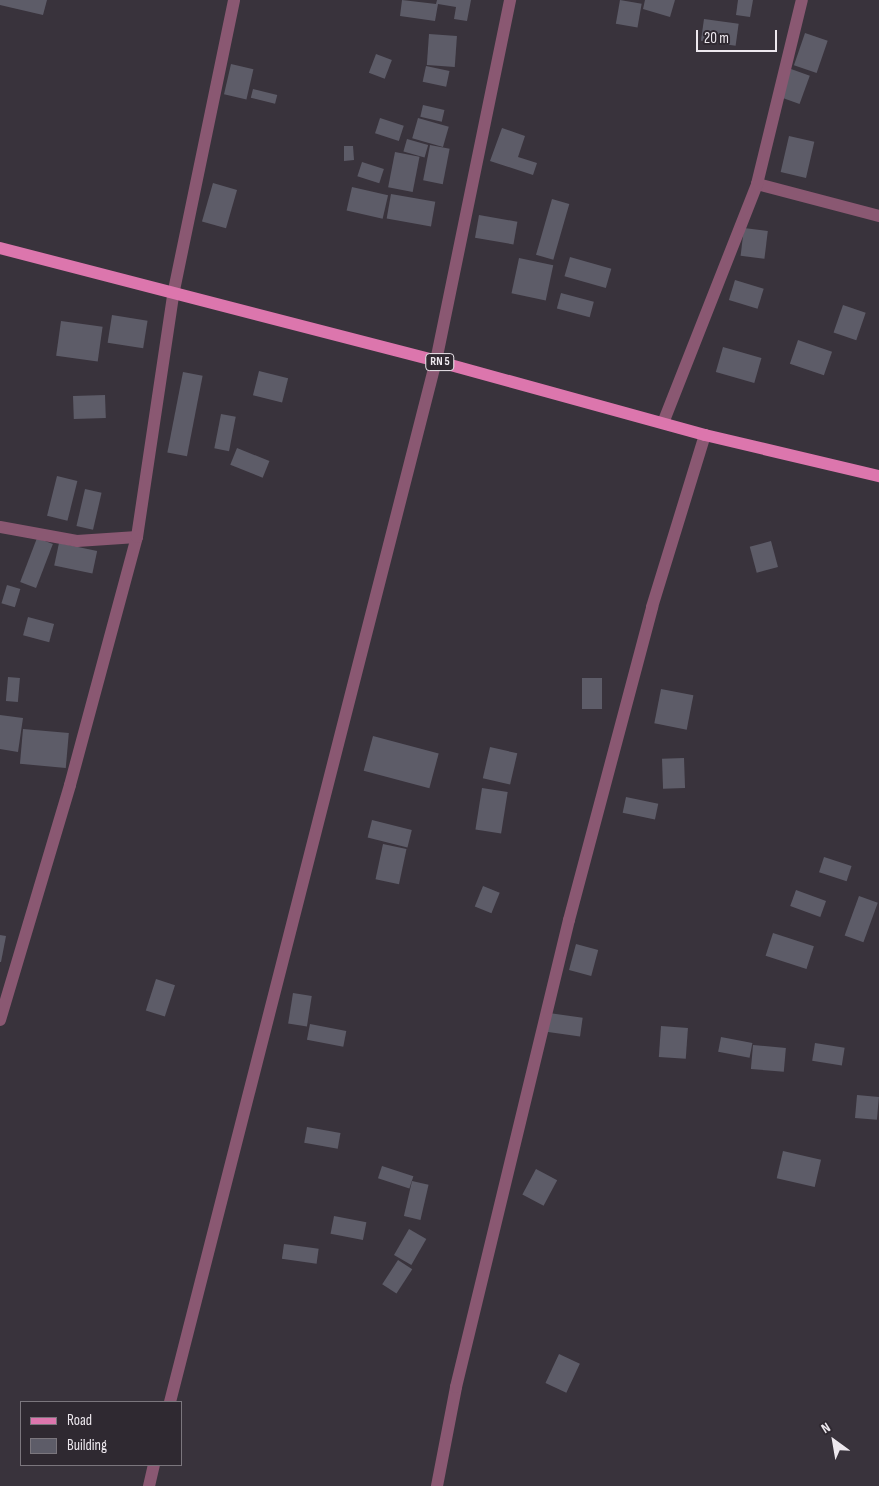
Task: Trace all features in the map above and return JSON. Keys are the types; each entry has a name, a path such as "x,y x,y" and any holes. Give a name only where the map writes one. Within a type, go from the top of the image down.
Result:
{"main road":[{"name":"RN 5","path":"0,248 173,295 436,361 704,435 879,476"}],"street":[{"path":"0,1020 70,785 137,537 173,295 234,0"},
{"path":"170,1401 436,361 510,0"},
{"path":"663,423 757,184 802,0"},
{"path":"757,184 879,216"},
{"path":"437,1486 456,1387 569,920 652,607 704,435"},
{"path":"0,526 77,541 137,537"},
{"path":"149,1486 154,1466"}],"building":[{"path":"0,0 47,0 43,15 0,5"},
{"path":"402,0 436,4 437,0 471,0 467,21 454,19 456,7 438,4 435,21 400,16"},
{"path":"620,0 642,4 637,27 616,24"},
{"path":"645,0 675,0 670,17 643,9"},
{"path":"738,0 753,0 750,17 736,15"},
{"path":"704,19 739,24 736,46 701,41"},
{"path":"805,33 828,41 817,73 794,65"},
{"path":"429,34 457,36 455,67 427,65"},
{"path":"376,54 392,60 385,79 369,73"},
{"path":"231,64 253,69 246,99 224,94"},
{"path":"426,66 449,71 446,87 423,82"},
{"path":"791,69 810,76 800,104 781,97"},
{"path":"253,89 277,95 275,104 251,98"},
{"path":"423,105 444,110 442,122 420,117"},
{"path":"380,118 404,126 399,141 375,133"},
{"path":"418,118 449,127 443,147 412,138"},
{"path":"502,128 525,136 518,157 537,163 533,175 490,161"},
{"path":"789,136 814,142 806,178 781,172"},
{"path":"407,139 428,145 425,158 403,151"},
{"path":"430,145 450,149 443,184 423,180"},
{"path":"344,146 353,146 354,160 344,161"},
{"path":"395,152 420,157 413,192 388,187"},
{"path":"362,162 384,169 379,183 357,176"},
{"path":"213,183 237,190 226,228 202,221"},
{"path":"352,187 388,195 383,219 347,210"},
{"path":"391,194 435,202 431,226 387,219"},
{"path":"552,199 569,204 553,260 536,255"},
{"path":"479,215 517,222 513,244 475,238"},
{"path":"744,228 768,231 764,259 741,256"},
{"path":"570,257 611,269 606,288 564,276"},
{"path":"519,258 553,265 546,300 512,293"},
{"path":"735,280 764,289 758,309 729,300"},
{"path":"561,293 594,302 590,317 557,308"},
{"path":"843,305 866,313 856,340 834,332"},
{"path":"112,315 148,321 143,348 108,343"},
{"path":"61,321 103,327 98,362 56,356"},
{"path":"798,340 832,352 824,375 790,364"},
{"path":"723,347 761,358 754,383 716,372"},
{"path":"259,371 288,378 282,403 253,395"},
{"path":"183,372 203,376 187,456 167,452"},
{"path":"105,395 106,418 74,419 73,396"},
{"path":"221,414 236,417 229,451 214,448"},
{"path":"237,448 269,461 263,478 230,465"},
{"path":"57,476 77,481 67,521 47,516"},
{"path":"85,489 102,493 93,530 76,526"},
{"path":"37,538 53,544 36,588 20,582"},
{"path":"771,541 778,567 757,573 750,547"},
{"path":"59,543 97,551 92,574 54,565"},
{"path":"7,585 20,589 15,607 1,603"},
{"path":"28,617 54,624 49,642 23,635"},
{"path":"8,677 20,678 18,702 6,701"},
{"path":"582,678 602,678 602,709 582,709"},
{"path":"661,689 693,695 687,730 654,723"},
{"path":"0,715 23,718 18,752 0,749"},
{"path":"23,729 69,733 66,768 20,764"},
{"path":"373,736 439,754 429,788 364,771"},
{"path":"490,747 517,753 510,784 483,778"},
{"path":"684,758 685,788 663,789 662,759"},
{"path":"482,788 508,792 501,834 475,829"},
{"path":"626,797 658,804 655,820 623,813"},
{"path":"372,820 412,830 407,847 368,837"},
{"path":"383,844 406,849 399,884 376,879"},
{"path":"824,857 852,866 847,881 819,872"},
{"path":"483,886 500,893 491,913 475,906"},
{"path":"796,890 826,901 820,917 790,906"},
{"path":"859,896 878,903 863,942 845,935"},
{"path":"773,933 814,946 806,969 766,956"},
{"path":"0,935 6,936 1,962 0,962"},
{"path":"576,944 598,950 591,976 569,970"},
{"path":"156,979 175,985 165,1017 146,1010"},
{"path":"293,993 312,996 307,1027 288,1024"},
{"path":"549,1013 583,1018 580,1037 546,1032"},
{"path":"310,1024 346,1031 343,1047 307,1040"},
{"path":"661,1026 688,1028 686,1059 659,1057"},
{"path":"721,1037 752,1043 750,1058 718,1052"},
{"path":"815,1043 845,1048 842,1065 812,1061"},
{"path":"753,1045 786,1048 784,1072 751,1069"},
{"path":"857,1095 879,1097 877,1120 855,1118"},
{"path":"307,1127 340,1133 338,1149 304,1143"},
{"path":"783,1151 821,1160 815,1187 777,1178"},
{"path":"382,1166 413,1176 409,1189 378,1178"},
{"path":"536,1169 557,1180 544,1206 522,1195"},
{"path":"412,1181 429,1185 420,1220 404,1216"},
{"path":"334,1216 366,1222 363,1240 331,1234"},
{"path":"409,1229 426,1239 411,1265 394,1255"},
{"path":"284,1244 319,1249 317,1264 282,1259"},
{"path":"398,1260 412,1269 396,1294 382,1284"},
{"path":"559,1354 580,1364 566,1393 545,1383"}]}
